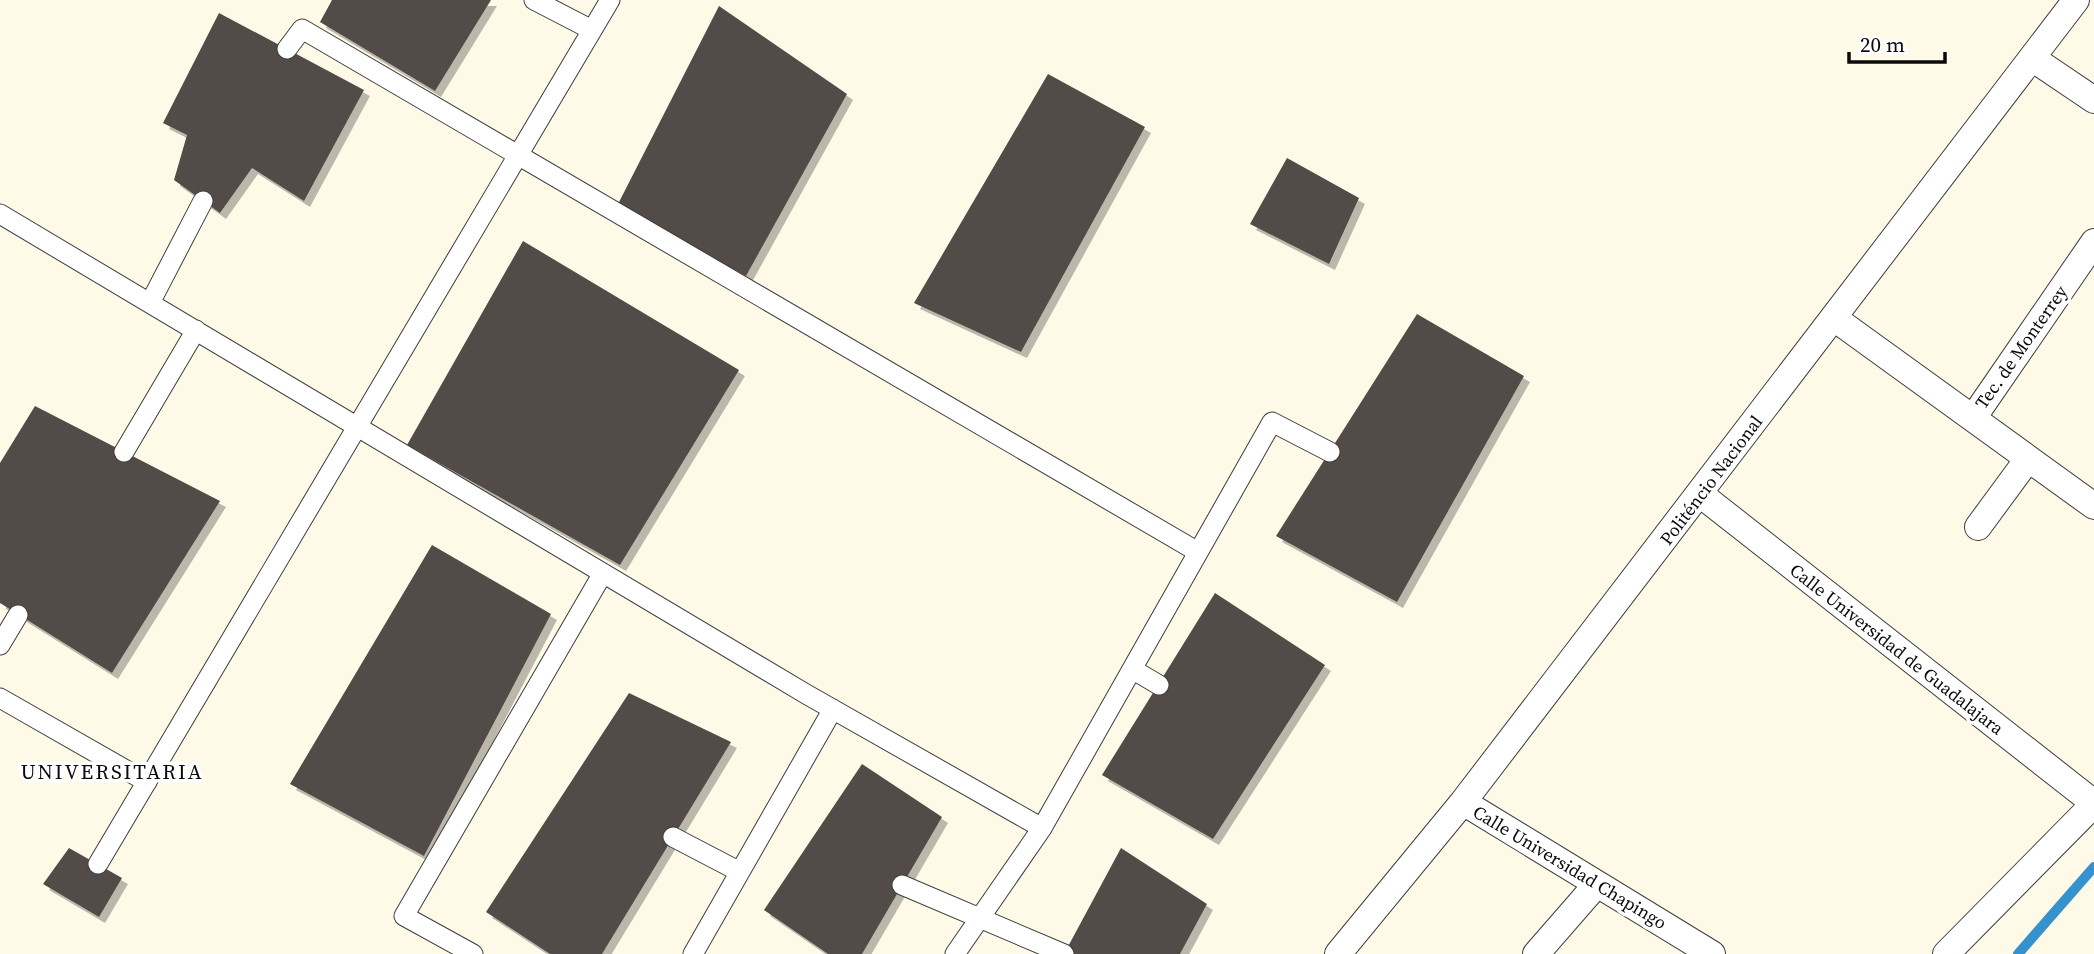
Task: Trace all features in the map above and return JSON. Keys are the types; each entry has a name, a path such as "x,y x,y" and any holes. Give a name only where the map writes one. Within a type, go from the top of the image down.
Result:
{"street":[{"path":"534,0 593,30"},
{"path":"98,864 610,0"},
{"name":"Politéncio Nacional","path":"1338,954 1463,803 2076,0"},
{"path":"287,49 302,29 1198,552"},
{"path":"2032,58 2094,100"},
{"path":"150,303 203,201"},
{"path":"0,214 833,709 1042,828"},
{"name":"Tec. de Monterrey","path":"1972,418 2094,242"},
{"path":"1833,318 2094,506"},
{"path":"124,452 196,330"},
{"path":"955,954 1042,828 1272,422 1330,452"},
{"path":"1978,527 2028,459"},
{"name":"Calle Universidad de Guadalajara","path":"1700,494 2094,804"},
{"path":"473,954 404,916 603,573"},
{"path":"0,645 18,615"},
{"path":"1132,669 1159,685"},
{"path":"0,698 147,782"},
{"path":"693,954 833,709"},
{"name":"Calle Universidad Chapingo","path":"1463,803 1712,954"},
{"path":"1946,954 2094,804"},
{"path":"673,837 740,872"},
{"path":"1536,954 1597,884"},
{"path":"902,885 1064,954"}],"building":[{"path":"332,0 491,0 435,91 320,22"},
{"path":"719,6 847,94 746,276 617,206"},
{"path":"219,13 364,90 304,201 252,168 220,213 174,180 187,135 163,123"},
{"path":"1048,74 1145,127 1021,352 914,303"},
{"path":"1287,158 1359,198 1329,264 1250,224"},
{"path":"523,241 739,370 620,565 407,445"},
{"path":"1417,314 1524,376 1397,602 1276,536"},
{"path":"35,406 220,501 112,673 0,603 0,463"},
{"path":"432,545 551,614 424,856 290,784"},
{"path":"1215,593 1325,665 1213,839 1102,775"},
{"path":"629,693 731,742 602,954 550,954 486,912"},
{"path":"862,764 942,817 862,954 828,954 764,910"},
{"path":"69,848 122,878 99,917 43,884"},
{"path":"1121,848 1207,904 1180,954 1064,954"}],"waterway":[{"path":"2018,954 2094,867"}],"district":[{"name":"UNIVERSITARIA","path":"112,771"}]}
